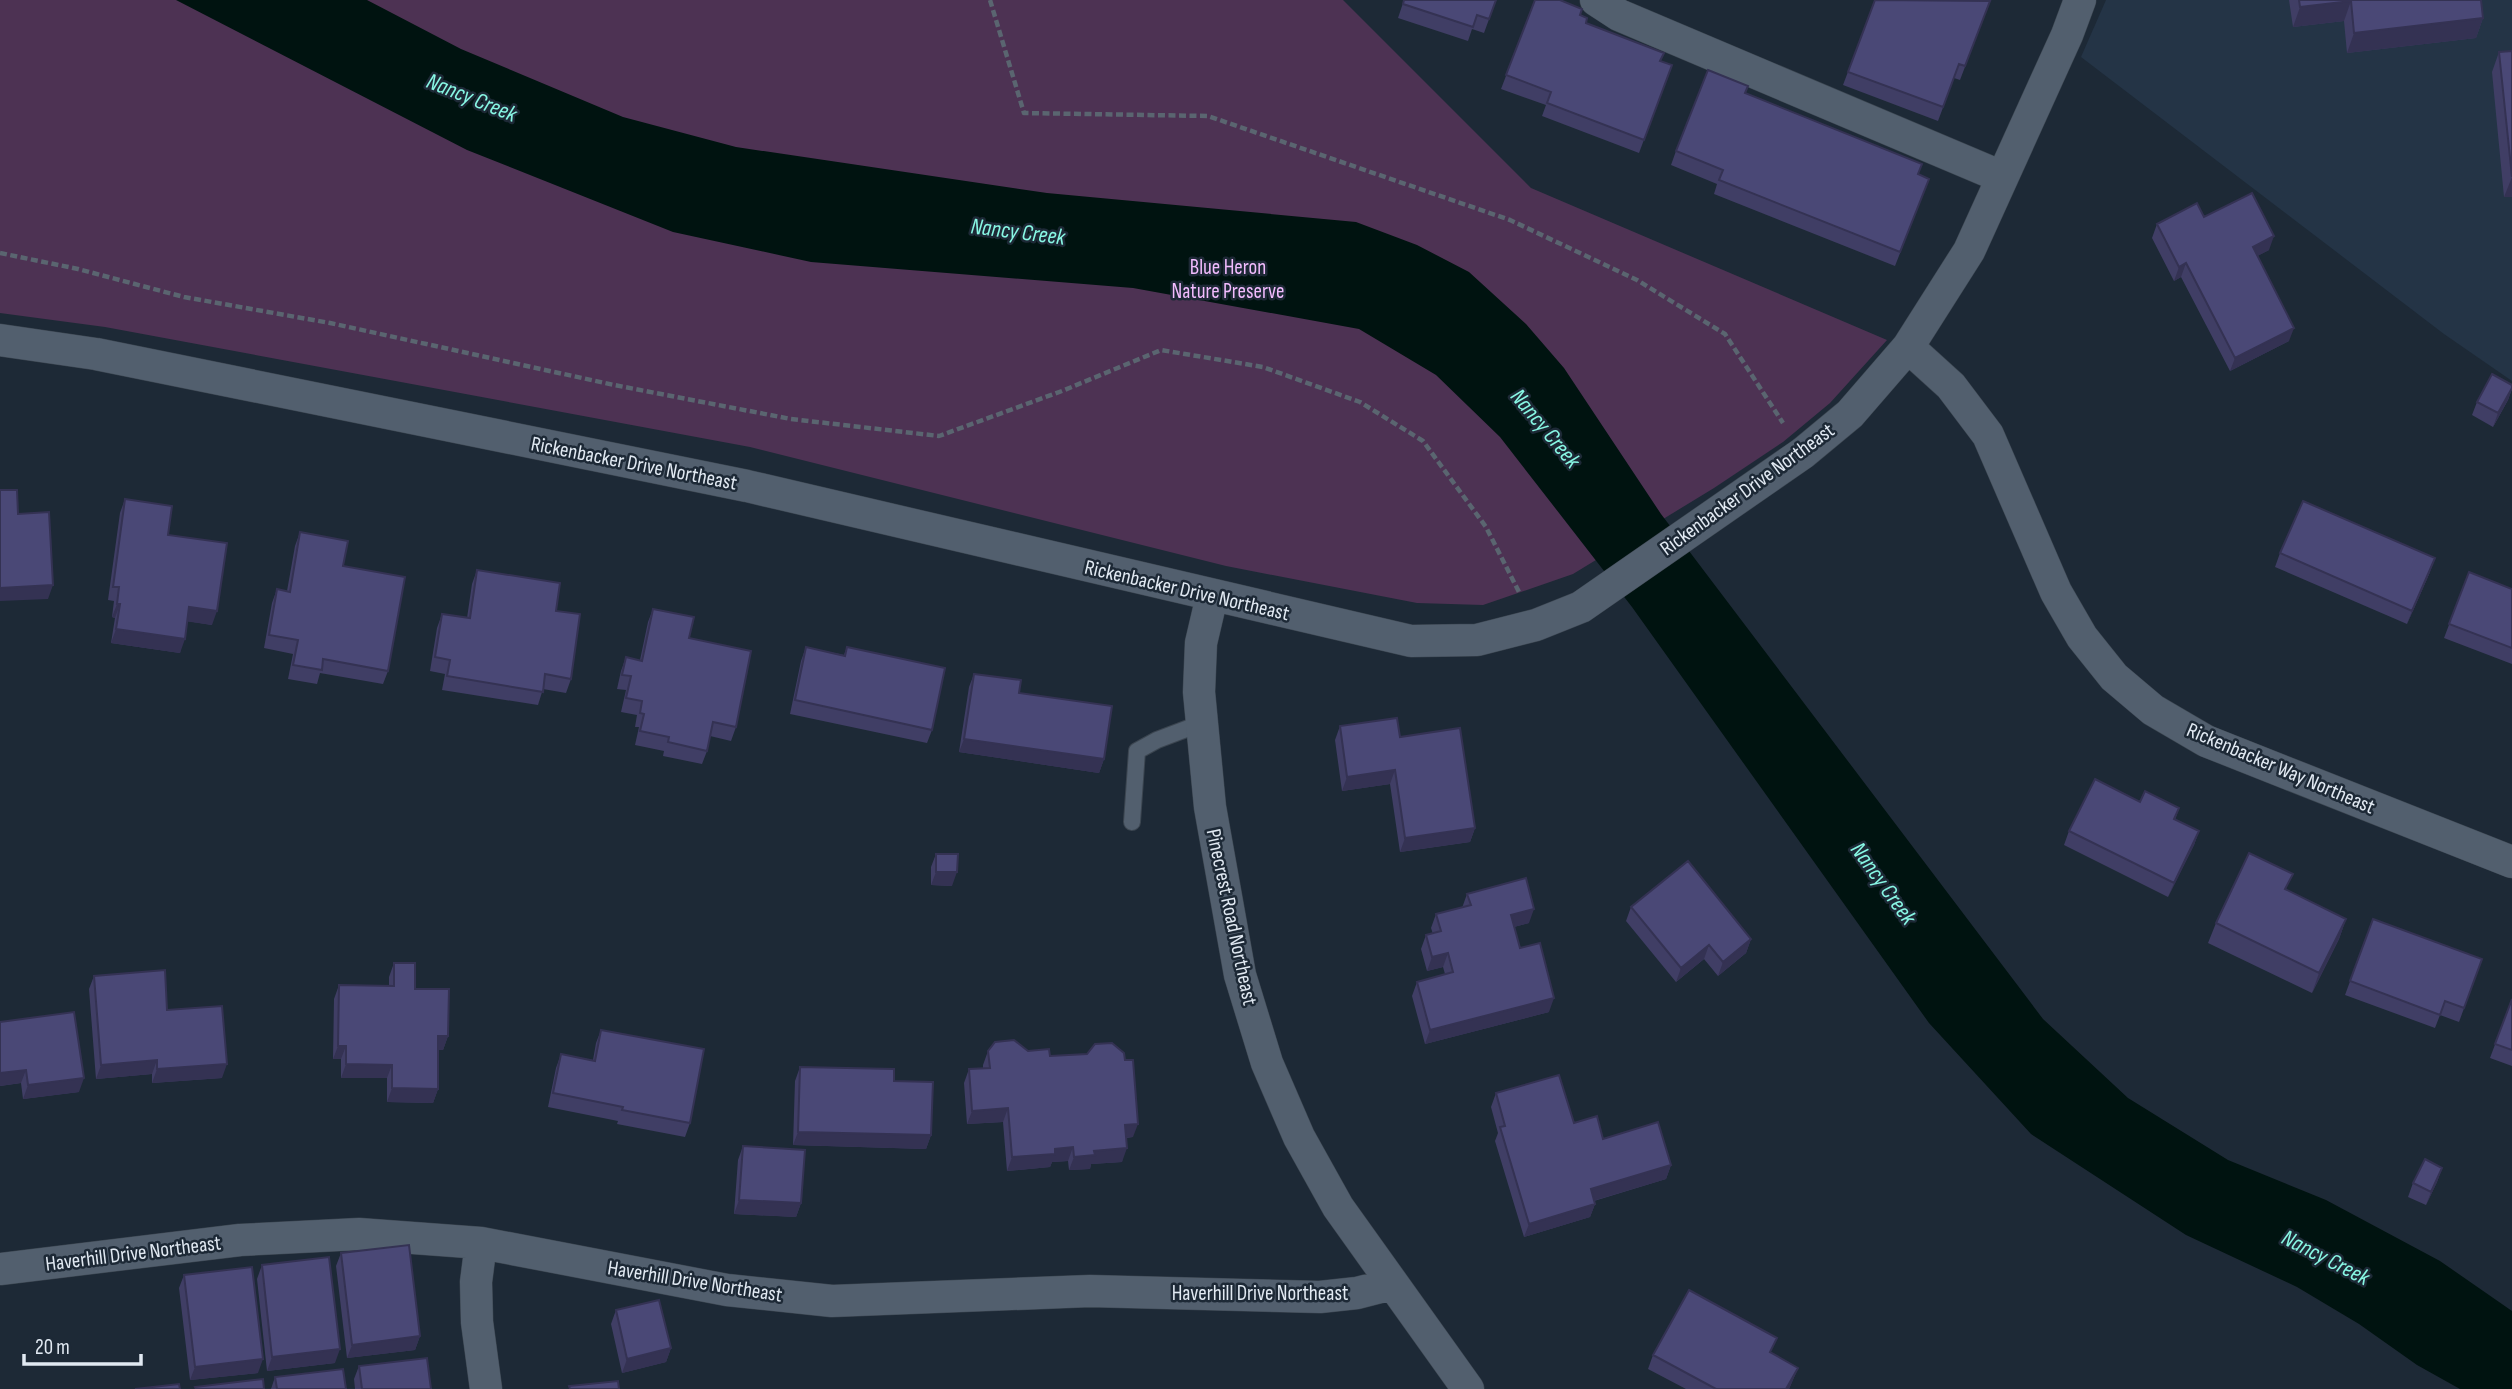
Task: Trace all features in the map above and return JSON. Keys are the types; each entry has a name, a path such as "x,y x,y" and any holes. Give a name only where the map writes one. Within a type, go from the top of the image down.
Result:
{"street":[{"path":"1596,0 1619,15 2002,177"},
{"name":"Rickenbacker Drive Northeast","path":"0,340 96,354 747,486 1411,641 1477,640 1535,625 1581,607 1803,453 1850,414 1908,347 1969,251 2067,36 2080,0"},
{"name":"Rickenbacker Way Northeast","path":"1908,347 1951,386 1988,435 2056,592 2082,636 2114,677 2143,702 2206,741 2512,862"},
{"name":"Pinecrest Road Northeast","path":"1212,596 1200,643 1199,692 1210,807 1240,975 1267,1063 1298,1137 1338,1207 1468,1389"},
{"name":"Haverhill Drive Northeast","path":"0,1269 253,1240 359,1234 481,1243 727,1290 832,1301 1090,1291 1320,1297 1357,1293 1392,1284"},
{"path":"481,1243 476,1282 477,1322 486,1389"}],"lane":[{"path":"1132,822 1137,751 1157,740 1202,723"}],"path":[{"path":"990,0 1024,113 1208,116 1510,220 1637,280 1725,334 1803,453"},
{"path":"0,253 78,269 184,297 330,323 628,388 791,419 939,436 1062,391 1161,350 1263,367 1360,402 1423,441 1486,527 1535,625"}],"shaded area":[{"path":"2106,0 2512,0 2512,381 2444,334 2081,57"}],"green space":[{"name":"Blue Heron Nature Preserve","path":"0,0 1343,0 1531,188 1887,340 1830,403 1783,442 1714,488 1573,574 1483,605 1417,603 1226,566 750,447 105,327 0,313"}],"water":[{"name":"Nancy Creek","path":"176,0 367,0 461,49 623,117 736,147 1047,193 1356,222 1417,245 1469,272 1526,324 1564,368 1661,514 2043,1019 2128,1098 2228,1160 2326,1200 2440,1261 2512,1311 2512,1389 2460,1389 2417,1365 2359,1324 2297,1287 2186,1235 2031,1134 1929,1023 1632,607 1500,437 1436,375 1359,329 1133,288 811,262 673,232 467,150"}],"building":[{"path":"1404,0 1496,0 1489,19 1477,15 1473,27 1403,4"},
{"path":"1535,0 1560,0 1582,9 1580,15 1587,18 1586,23 1664,53 1660,61 1672,65 1644,140 1547,103 1551,92 1506,75"},
{"path":"1875,0 1990,1 1965,66 1959,64 1943,107 1848,72"},
{"path":"2299,0 2481,0 2483,18 2354,33 2351,1 2300,7"},
{"path":"2512,51 2512,177 2499,52"},
{"path":"1708,70 1748,86 1745,93 1922,164 1918,174 1929,179 1900,252 1719,180 1723,170 1676,151"},
{"path":"2252,193 2274,236 2253,247 2294,328 2235,358 2186,263 2179,267 2157,224 2197,203 2204,217"},
{"path":"2492,374 2512,385 2498,413 2477,402"},
{"path":"0,490 17,490 18,514 49,512 53,585 0,588"},
{"path":"125,499 172,506 168,535 227,543 217,611 189,607 185,639 116,629 120,604 117,604 119,587 113,587"},
{"path":"2303,501 2435,558 2412,611 2280,553"},
{"path":"300,532 348,541 343,566 405,577 388,671 323,659 322,670 293,665 298,640 269,635 277,589 290,592"},
{"path":"477,570 560,583 556,611 580,614 571,679 545,674 543,692 447,676 450,660 435,657 442,614 470,618"},
{"path":"2469,572 2512,589 2512,648 2449,624"},
{"path":"653,609 694,617 689,638 751,651 736,727 713,722 707,751 668,742 669,737 640,731 644,714 640,713 642,701 626,698 631,676 622,675 626,657 642,661"},
{"path":"806,647 845,656 847,647 945,668 932,730 795,700"},
{"path":"974,674 1021,680 1019,693 1112,706 1104,759 964,739"},
{"path":"1397,718 1400,737 1460,728 1475,828 1405,838 1395,770 1347,777 1340,726"},
{"path":"2095,779 2140,802 2145,791 2179,808 2174,819 2199,831 2174,883 2069,831"},
{"path":"2249,853 2293,874 2285,889 2346,919 2319,973 2216,923"},
{"path":"936,854 958,854 957,872 936,872"},
{"path":"1688,861 1751,939 1723,962 1709,945 1681,968 1631,907"},
{"path":"1526,878 1534,909 1511,915 1520,948 1540,943 1554,998 1430,1030 1417,982 1453,972 1448,953 1432,957 1426,935 1441,931 1436,914 1471,905 1467,894"},
{"path":"2373,919 2482,959 2464,1008 2445,1001 2440,1015 2350,981"},
{"path":"394,963 415,963 415,989 449,989 448,1036 438,1036 438,1089 392,1088 392,1065 346,1064 346,1046 338,1046 339,985 394,986"},
{"path":"165,970 167,1010 222,1006 227,1064 157,1069 157,1060 101,1065 94,976"},
{"path":"2512,999 2512,1050 2495,1044"},
{"path":"74,1012 84,1078 28,1085 26,1070 0,1073 0,1022"},
{"path":"601,1030 704,1049 690,1123 553,1093 561,1054 595,1061"},
{"path":"1014,1040 1028,1051 1049,1049 1050,1056 1087,1054 1095,1044 1112,1043 1124,1053 1125,1060 1133,1060 1138,1124 1125,1125 1127,1148 1094,1151 1095,1155 1074,1157 1073,1147 1055,1149 1055,1154 1012,1157 1008,1108 972,1111 969,1069 990,1068 988,1051 995,1042"},
{"path":"800,1067 894,1069 894,1081 933,1082 931,1135 798,1132"},
{"path":"1559,1075 1574,1123 1597,1116 1603,1139 1658,1122 1671,1165 1591,1189 1595,1204 1529,1224 1500,1127 1505,1126 1496,1093"},
{"path":"743,1146 805,1150 801,1203 739,1200"},
{"path":"2425,1159 2442,1168 2431,1192 2413,1183"},
{"path":"409,1245 420,1336 352,1345 341,1253"},
{"path":"329,1257 340,1349 272,1357 262,1265"},
{"path":"252,1267 263,1359 195,1367 184,1275"},
{"path":"1689,1290 1777,1338 1770,1352 1798,1368 1786,1389 1716,1389 1653,1355"},
{"path":"659,1300 671,1348 627,1359 616,1310"},
{"path":"427,1358 431,1389 362,1389 359,1366"},
{"path":"343,1369 346,1389 277,1389 275,1377"},
{"path":"263,1379 264,1389 195,1387"},
{"path":"618,1381 619,1389 570,1389 569,1386"},
{"path":"179,1384 180,1389 135,1389"}]}
